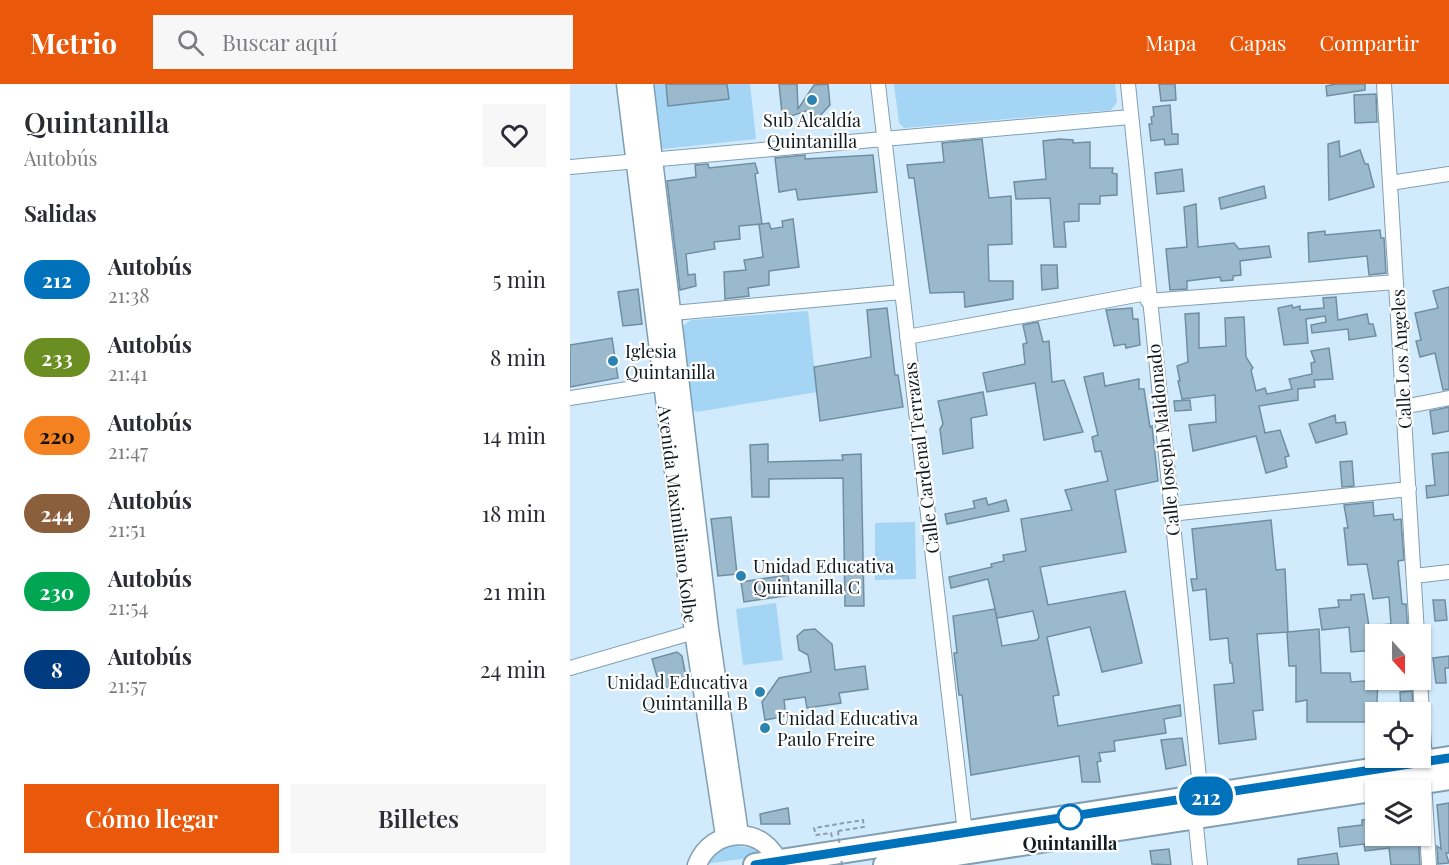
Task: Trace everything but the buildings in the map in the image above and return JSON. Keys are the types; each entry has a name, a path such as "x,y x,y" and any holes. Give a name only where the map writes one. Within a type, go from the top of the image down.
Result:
{"highway":[{"path":"885,865 1198,807 1425,772 1449,758"},
{"path":"1425,772 1449,778"},
{"path":"755,865 965,850"}],"main road":[{"name":"Avenida Maximiliano Kolbe","path":"626,84 644,160 670,383 694,632 732,835"},
{"name":"Avenida Maximiliano Kolbe","path":"644,84 644,160"},
{"name":"Avenida Maximiliano Kolbe","path":"670,383 709,629 732,835"},
{"path":"697,865 708,847 732,835 759,839 770,848 779,863"}],"street":[{"name":"Calle Cardenal Terrazas","path":"878,84 965,850"},
{"name":"Calle Joseph Maldonado","path":"1128,84 1198,807 1200,865"},
{"name":"Calle Los Angeles","path":"1384,84 1417,624"},
{"path":"570,167 1130,117"},
{"path":"1390,183 1449,174"},
{"path":"907,337 1148,297 1396,282"},
{"path":"662,314 901,292"},
{"path":"570,398 670,383"},
{"path":"1403,407 1449,398"},
{"path":"1170,514 1409,489"},
{"path":"1414,576 1449,572"},
{"path":"570,668 694,632"},
{"path":"1421,690 1429,865"}],"path":[{"path":"831,833 816,835 814,828 863,820 864,827 838,831 842,865"}],"shaded area":[{"path":"649,84 750,84 756,139 663,149 654,142"},
{"path":"894,84 1115,84 1117,102 1111,110 904,128 899,123"},
{"path":"808,311 817,392 697,412 693,410 683,326 691,320"},
{"path":"915,522 916,579 875,580 875,523"},
{"path":"776,603 783,660 743,665 736,609"},
{"path":"731,845 753,848 763,856 705,864 721,849"}],"bus line":[{"name":"212","path":"755,865 1449,758"}],"place":[{"name":"Sub Alcaldía Quintanilla","path":"812,100"},
{"name":"Iglesia Quintanilla","path":"613,361"},
{"name":"Unidad Educativa Quintanilla C","path":"741,576"},
{"name":"Unidad Educativa Quintanilla B","path":"760,692"},
{"name":"Unidad Educativa Paulo Freire","path":"765,728"},
{"name":"Quintanilla","path":"1070,817"}]}
